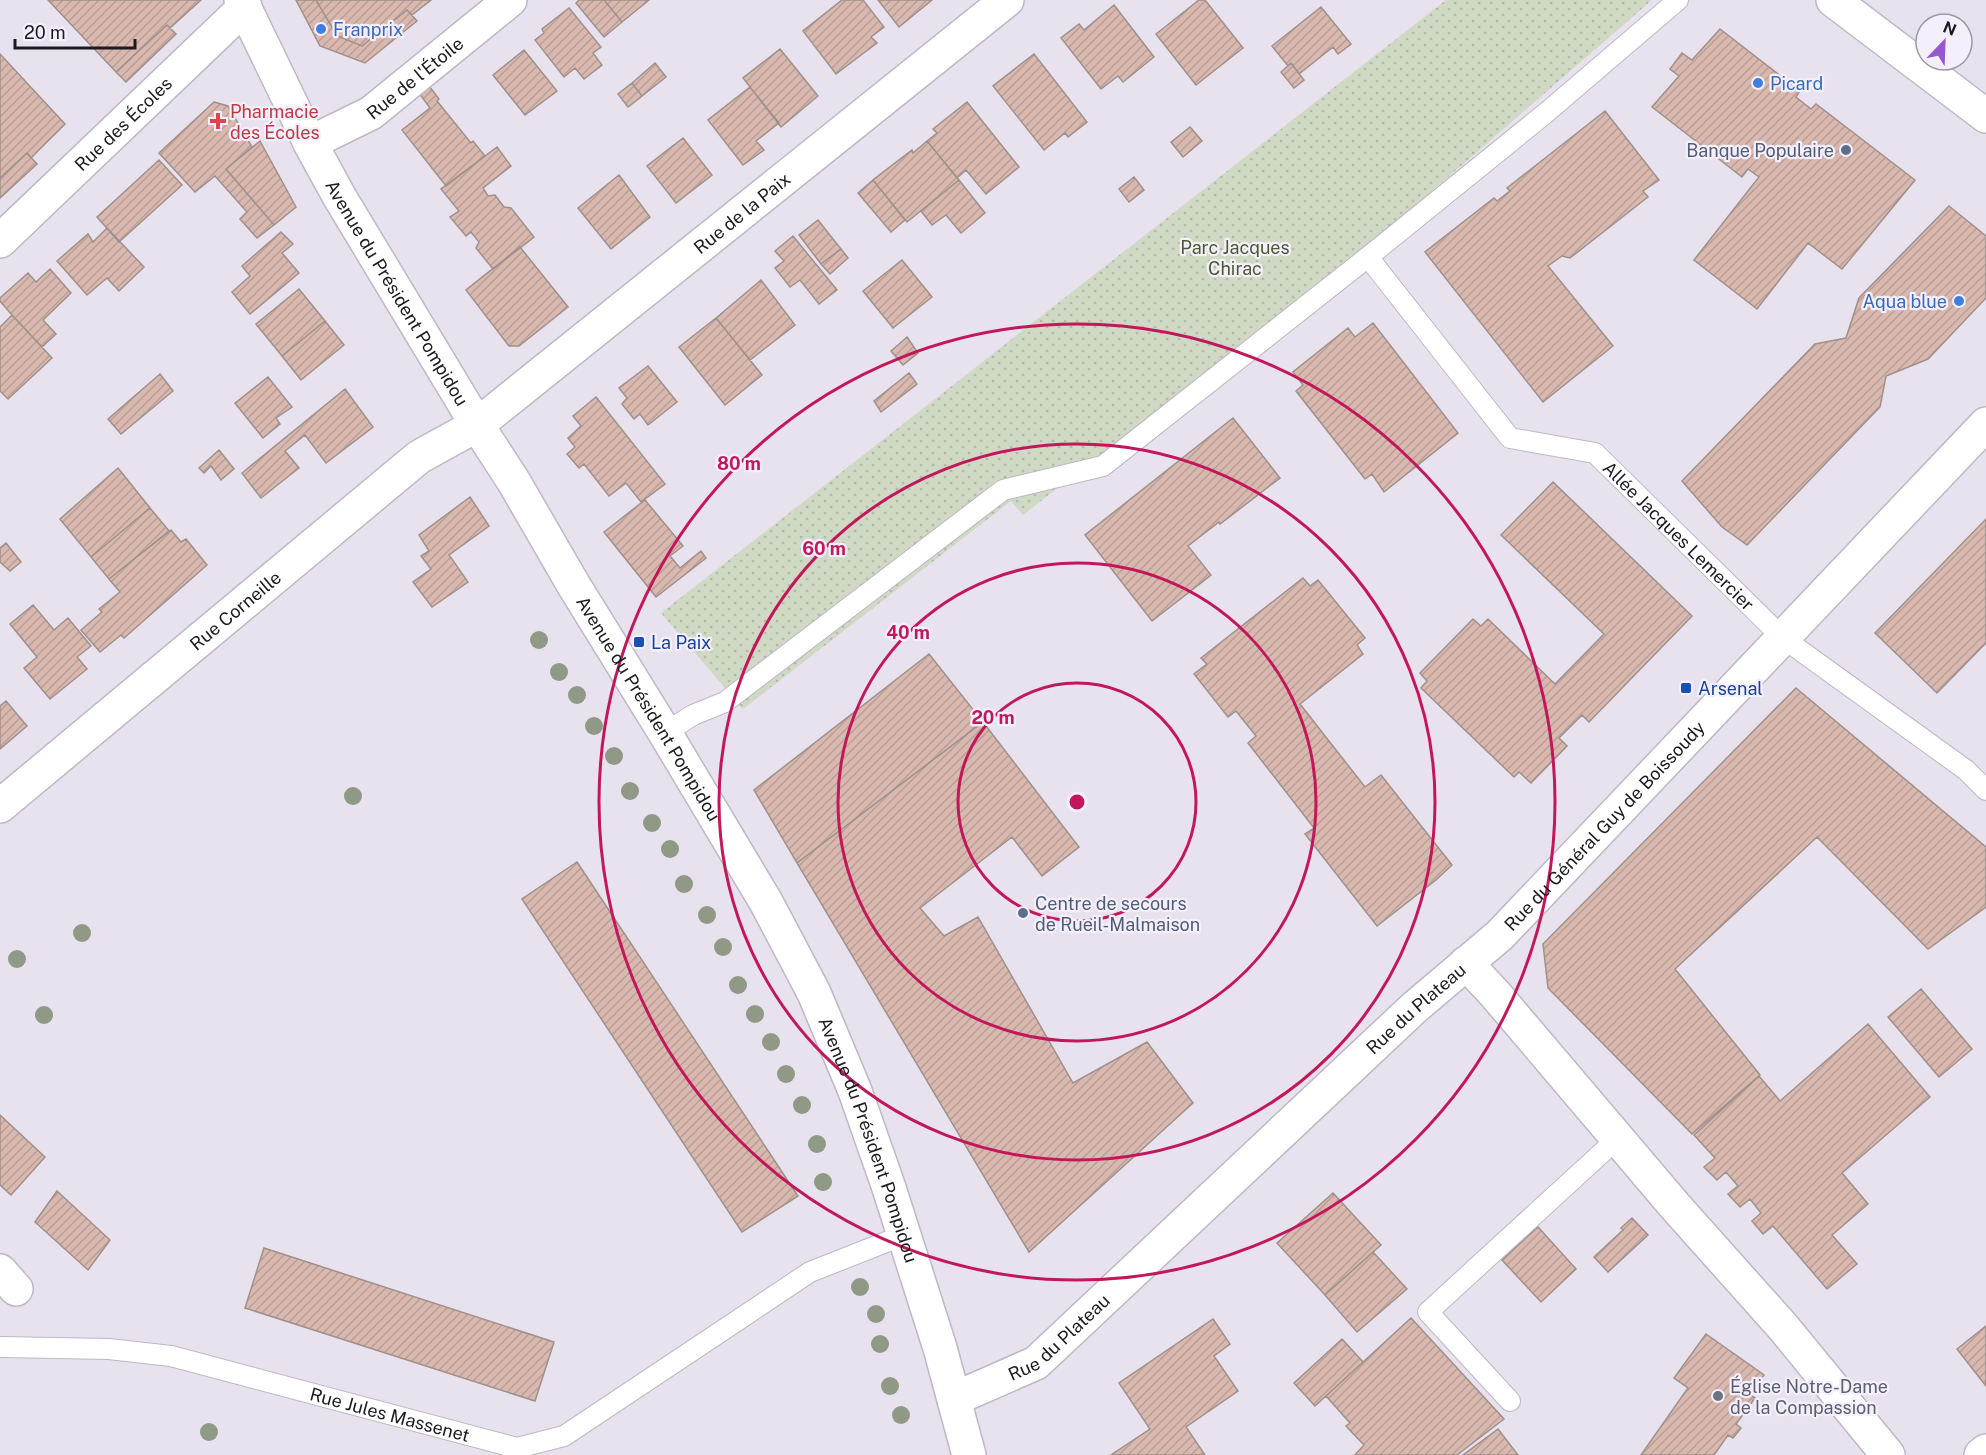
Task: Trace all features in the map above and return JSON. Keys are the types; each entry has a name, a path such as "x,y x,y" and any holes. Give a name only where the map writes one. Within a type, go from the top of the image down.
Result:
{"street":[{"name":"Rue de l'Étoile","path":"310,143 371,113 510,0"},
{"name":"Rue de la Paix","path":"477,425 1007,0"},
{"path":"1833,0 1986,116"},
{"name":"Avenue du Président Pompidou","path":"243,3 310,143 339,196 766,902 814,993 855,1091 904,1235 940,1348 969,1455"},
{"name":"Rue des Écoles","path":"0,241 243,3"},
{"name":"Rue du Général Guy de Boissoudy","path":"1466,963 1500,935 1986,424"},
{"name":"Rue Corneille","path":"0,806 414,461 477,425"},
{"name":"Rue du Plateau","path":"954,1399 1036,1363 1422,1000 1466,963 1675,1206 1783,1327 1888,1455"},
{"path":"1981,1455 1986,1451"}],"lane":[{"path":"665,733 693,715 725,702 1003,490 1103,466 1547,112 1678,0"},
{"name":"Allée Jacques Lemercier","path":"1368,257 1510,438 1595,453 1783,638 1966,770 1986,790"},
{"path":"1510,1401 1428,1312 1618,1138"},
{"name":"Rue Jules Massenet","path":"0,1347 109,1349 171,1356 518,1448 564,1436 810,1272 904,1235"}],"green space":[{"name":"Parc Jacques Chirac","path":"1446,0 1652,0 1394,224 1023,515 1011,501 743,709 661,613"}],"building":[{"path":"48,0 201,0 170,28 167,25 116,72"},
{"path":"296,0 316,0 337,36 362,46 407,10 417,21 365,63 320,46"},
{"path":"316,0 431,0 412,15 407,10 362,46 337,36"},
{"path":"579,0 604,0 622,22 604,37 576,3"},
{"path":"604,0 649,0 622,22"},
{"path":"842,0 863,0 884,27 871,37 877,43 836,74 803,31"},
{"path":"878,0 932,0 899,27"},
{"path":"1199,0 1205,0 1243,48 1196,85 1156,34"},
{"path":"1114,5 1154,57 1123,82 1118,76 1101,89 1061,38 1079,24 1084,30"},
{"path":"1321,7 1351,44 1338,54 1333,47 1299,74 1291,63 1288,66 1272,46"},
{"path":"569,8 601,47 593,53 602,65 584,79 575,68 564,77 535,40 544,33 542,29"},
{"path":"167,25 176,34 126,82 116,72"},
{"path":"1720,29 1800,91 1796,97 1811,109 1816,104 1915,180 1842,269 1808,243 1757,309 1694,260 1759,177 1748,169 1742,177 1652,107 1679,76 1670,69 1682,53 1692,60"},
{"path":"780,49 818,96 781,127 743,78"},
{"path":"524,50 557,91 525,115 493,75"},
{"path":"0,54 65,124 31,158 27,153 0,178"},
{"path":"1034,54 1087,122 1068,137 1065,133 1044,150 993,86"},
{"path":"655,63 666,77 642,96 632,83"},
{"path":"1291,63 1304,80 1294,88 1281,72"},
{"path":"632,83 642,96 628,107 618,94"},
{"path":"429,86 439,99 437,101 471,143 473,141 485,156 446,186 402,130 430,108 419,93"},
{"path":"750,87 779,123 756,141 764,150 743,165 708,120"},
{"path":"214,102 228,106 252,147 226,169 274,225 257,238 240,219 247,212 215,176 195,192 159,153"},
{"path":"967,102 1019,167 986,194 966,170 957,178 927,141 937,133 933,129"},
{"path":"1605,111 1659,180 1643,191 1648,197 1570,258 1562,256 1548,266 1613,346 1543,402 1425,252 1494,198 1497,201 1510,191 1507,188"},
{"path":"1190,127 1202,141 1183,157 1171,142"},
{"path":"683,138 712,175 676,203 647,166"},
{"path":"260,141 296,207 274,225 226,169"},
{"path":"927,141 959,180 907,222 873,180"},
{"path":"497,147 511,166 483,188 488,196 495,195 504,207 511,208 534,237 493,269 476,248 479,242 471,232 466,236 450,217 459,211 441,189"},
{"path":"27,153 37,164 0,198 0,178"},
{"path":"159,160 182,185 119,242 97,217"},
{"path":"619,175 650,217 611,249 578,208"},
{"path":"1134,177 1144,190 1129,202 1119,189"},
{"path":"873,180 905,220 891,232 858,193"},
{"path":"959,180 985,213 961,233 946,215 932,225 921,211"},
{"path":"1949,206 1986,236 1986,298 1928,359 1886,376 1880,407 1747,545 1722,527 1682,481 1815,344 1846,338 1859,298"},
{"path":"818,220 841,249 821,264 799,235"},
{"path":"107,228 144,267 119,291 107,278 87,295 57,261 88,234 93,242"},
{"path":"281,232 293,244 282,253 299,273 250,314 232,292 250,276 242,266"},
{"path":"793,236 837,290 819,304 800,280 790,287 775,268 784,261 775,251"},
{"path":"520,247 568,307 519,346 509,346 466,290"},
{"path":"841,249 848,258 830,274 821,264"},
{"path":"902,260 932,297 893,328 863,291"},
{"path":"50,269 71,293 43,320 56,334 42,347 0,301 0,298 28,273 36,282"},
{"path":"761,280 795,325 750,360 716,318"},
{"path":"299,289 325,321 282,356 256,324"},
{"path":"12,315 52,358 8,399 0,391 0,327"},
{"path":"716,318 762,375 725,405 679,347"},
{"path":"325,321 344,345 301,380 282,356"},
{"path":"1373,323 1458,433 1384,492 1372,474 1365,479 1296,391 1303,385 1293,372 1348,328 1355,337"},
{"path":"907,337 918,353 903,365 891,351"},
{"path":"648,366 677,402 648,425 640,414 634,419 622,404 627,398 619,388"},
{"path":"909,373 917,384 881,412 874,401"},
{"path":"160,374 173,391 121,434 108,419"},
{"path":"268,377 292,407 276,418 280,424 263,438 235,403"},
{"path":"345,389 373,427 326,463 305,435 285,451 299,468 261,498 242,473"},
{"path":"596,397 665,484 641,502 626,483 609,496 584,464 579,468 567,454 575,447 568,438 581,426 573,416"},
{"path":"1233,418 1280,478 1188,546 1211,575 1152,621 1085,535"},
{"path":"219,450 234,469 221,480 211,466 204,473 199,468"},
{"path":"118,468 150,508 91,557 60,519"},
{"path":"1553,482 1692,616 1589,722 1582,715 1559,738 1567,746 1531,783 1519,772 1514,777 1421,688 1427,681 1420,673 1473,619 1481,626 1488,619 1555,684 1604,634 1501,535"},
{"path":"470,497 489,526 449,555 468,582 432,607 413,582 431,569 421,556 429,551 419,535"},
{"path":"645,500 683,546 670,556 680,568 701,551 706,558 656,597 604,532"},
{"path":"150,508 169,531 109,579 91,557"},
{"path":"1986,519 1986,643 1937,693 1875,633"},
{"path":"171,530 181,542 186,539 207,565 124,638 121,635 100,652 81,630 102,612 99,609 120,592 109,579"},
{"path":"6,543 21,562 10,571 0,562 0,548"},
{"path":"1303,578 1310,586 1318,580 1365,638 1357,645 1363,654 1300,704 1365,787 1381,775 1452,865 1377,926 1305,834 1314,828 1248,743 1256,736 1236,711 1228,717 1194,674 1207,664 1201,658"},
{"path":"33,605 54,630 68,618 91,646 77,657 87,669 50,699 24,668 37,657 10,624"},
{"path":"929,654 983,722 797,863 754,790"},
{"path":"1796,688 1986,847 1986,907 1928,949 1817,837 1675,969 1760,1075 1692,1134 1548,988 1543,944"},
{"path":"6,701 27,726 0,749 0,706"},
{"path":"983,722 1079,847 1042,876 1012,837 920,908 944,936 978,917 1073,1083 1147,1042 1193,1103 1029,1252 797,863"},
{"path":"577,862 798,1196 742,1232 522,899"},
{"path":"1921,989 1972,1049 1939,1077 1888,1017"},
{"path":"1868,1024 1930,1097 1842,1173 1868,1204 1832,1235 1857,1264 1827,1289 1773,1226 1763,1234 1752,1221 1761,1213 1750,1199 1740,1207 1728,1194 1738,1186 1726,1172 1717,1180 1704,1167 1715,1158 1694,1135 1759,1076 1780,1101"},
{"path":"0,1115 45,1157 11,1195 0,1185"},
{"path":"57,1191 110,1240 88,1270 35,1222"},
{"path":"1333,1193 1381,1245 1325,1295 1277,1243"},
{"path":"1632,1218 1648,1235 1608,1272 1594,1257 1623,1230 1621,1228"},
{"path":"1538,1227 1576,1269 1541,1302 1502,1260"},
{"path":"264,1248 554,1342 535,1401 245,1308"},
{"path":"1373,1252 1407,1289 1357,1332 1325,1295"},
{"path":"1411,1318 1504,1419 1457,1455 1355,1455 1364,1445 1346,1426 1350,1423 1326,1396"},
{"path":"1213,1319 1230,1344 1214,1356 1238,1391 1186,1427 1205,1455 1111,1455 1150,1429 1119,1383"},
{"path":"1986,1326 1986,1386 1957,1349"},
{"name":"Église Notre-Dame de la Compassion","path":"1706,1334 1764,1375 1749,1394 1755,1398 1736,1424 1741,1428 1733,1438 1728,1435 1714,1455 1641,1455 1688,1388 1674,1378"},
{"path":"1342,1339 1363,1362 1315,1406 1294,1383"},
{"path":"1498,1429 1518,1455 1463,1455"}],"place":[{"name":"Franprix","path":"321,29"},
{"name":"Picard","path":"1758,83"},
{"name":"Pharmacie des Écoles","path":"218,121"},
{"name":"Banque Populaire","path":"1846,150"},
{"name":"Aqua blue","path":"1959,301"},
{"name":"La Paix","path":"639,642"},
{"name":"Arsenal","path":"1686,688"},
{"name":"Centre de secours de Rueil-Malmaison","path":"1023,913"},
{"name":"Église Notre-Dame de la Compassion","path":"1718,1396"}]}
